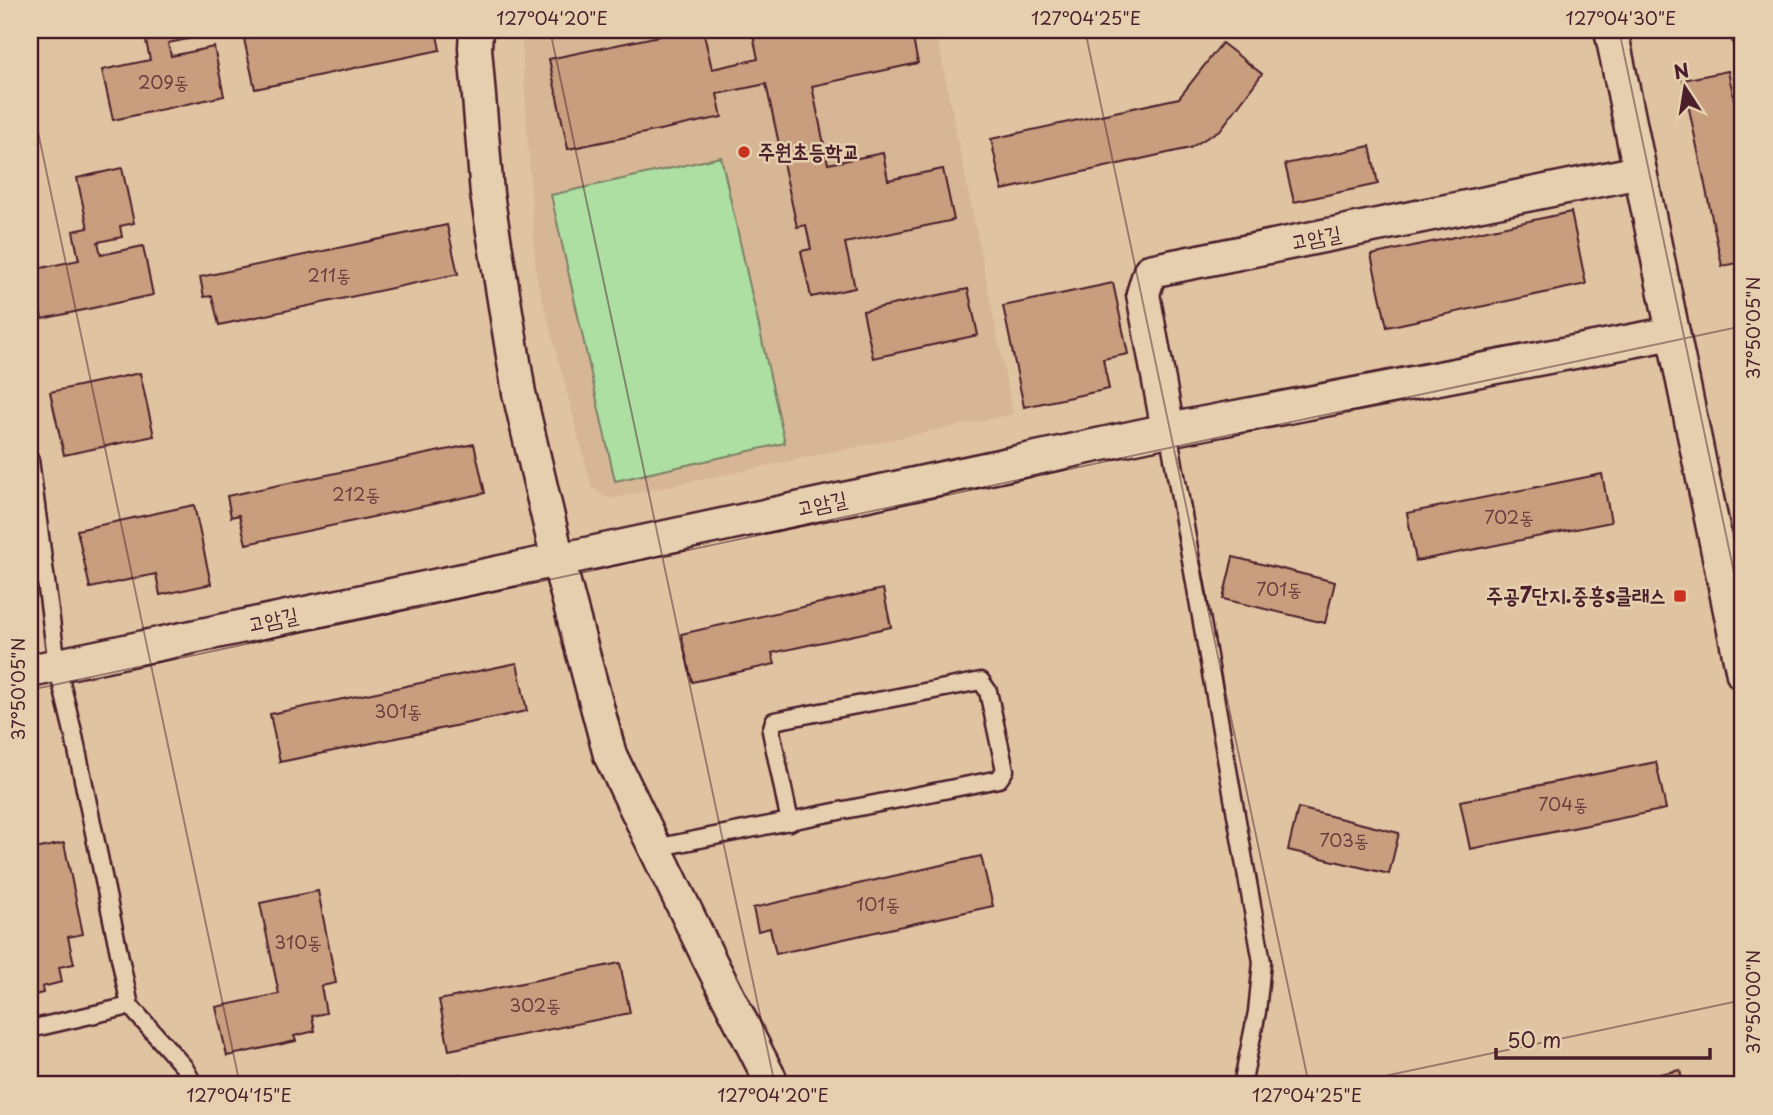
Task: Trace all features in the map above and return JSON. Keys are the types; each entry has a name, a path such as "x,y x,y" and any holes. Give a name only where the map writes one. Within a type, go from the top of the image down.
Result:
{"street":[{"path":"476,30 475,48 487,194 519,393 558,560 610,755 774,1085"},
{"path":"1611,30 1743,674"},
{"name":"고암길","path":"1168,430 1143,294 1150,271 1640,172"},
{"name":"고암길","path":"43,668 1168,430 1673,333"}],"lane":[{"path":"1168,430 1262,962 1257,1012 1242,1085"},
{"path":"30,460 43,668 130,1006 184,1067 194,1085"},
{"path":"655,848 790,822 999,779 1005,770 988,691 981,681 774,722 771,731 790,822"},
{"path":"30,1029 130,1006"}],"shaded area":[{"name":"주원초등학교","path":"521,30 936,30 1013,414 609,499 592,488 536,275"}],"green space":[{"path":"721,157 785,443 615,481 551,195"}],"building":[{"path":"191,30 193,38 168,43 171,56 214,47 224,96 113,120 102,70 150,60 144,31"},
{"path":"289,30 436,30 440,50 255,89 244,39"},
{"path":"688,30 703,30 712,69 758,59 752,30 830,30 830,33 848,30 911,30 918,63 812,86 828,164 883,153 888,180 943,169 954,220 845,243 855,288 811,297 801,251 811,249 806,225 797,227 766,84 717,94 722,117 568,149 549,59"},
{"path":"1730,30 1743,30 1743,66 1738,68"},
{"path":"1222,43 1262,74 1221,129 1190,148 1002,190 991,139 1179,98"},
{"path":"1728,71 1743,141 1743,262 1722,266 1683,80"},
{"path":"1370,146 1378,184 1294,202 1285,164"},
{"path":"122,168 134,223 120,226 122,237 98,242 101,255 143,246 153,295 42,319 32,270 79,260 73,231 88,228 77,178"},
{"path":"1571,212 1586,284 1387,327 1371,255"},
{"path":"447,225 458,274 219,325 212,296 204,297 200,277"},
{"path":"1113,283 1128,354 1103,359 1109,389 1024,407 1003,306"},
{"path":"968,289 978,335 873,358 863,311"},
{"path":"140,373 154,436 64,455 50,392"},
{"path":"474,444 485,493 246,544 239,515 231,517 227,496"},
{"path":"1602,474 1611,522 1416,561 1407,513"},
{"path":"194,505 211,584 160,595 156,574 90,588 77,530"},
{"path":"1233,557 1335,582 1325,623 1223,599"},
{"path":"883,589 891,627 772,653 775,664 692,682 681,634"},
{"path":"517,663 527,711 280,762 270,714"},
{"path":"1656,762 1666,809 1470,849 1460,801"},
{"path":"1298,808 1399,833 1389,874 1288,850"},
{"path":"64,843 83,934 68,937 74,964 59,967 62,982 42,987 43,993 30,996 30,850"},
{"path":"981,856 993,906 776,954 770,928 758,931 753,908"},
{"path":"318,891 336,983 321,986 326,1013 312,1016 315,1031 294,1036 296,1041 227,1056 216,1007 279,994 260,903"},
{"path":"620,963 630,1013 449,1050 439,1000"},
{"path":"1680,1070 1683,1085 1605,1085"},
{"path":"461,1074 463,1085 409,1085"}],"place":[{"name":"주원초등학교","path":"744,152"},
{"name":"주공7단지.중흥s클래스","path":"1680,596"}]}
